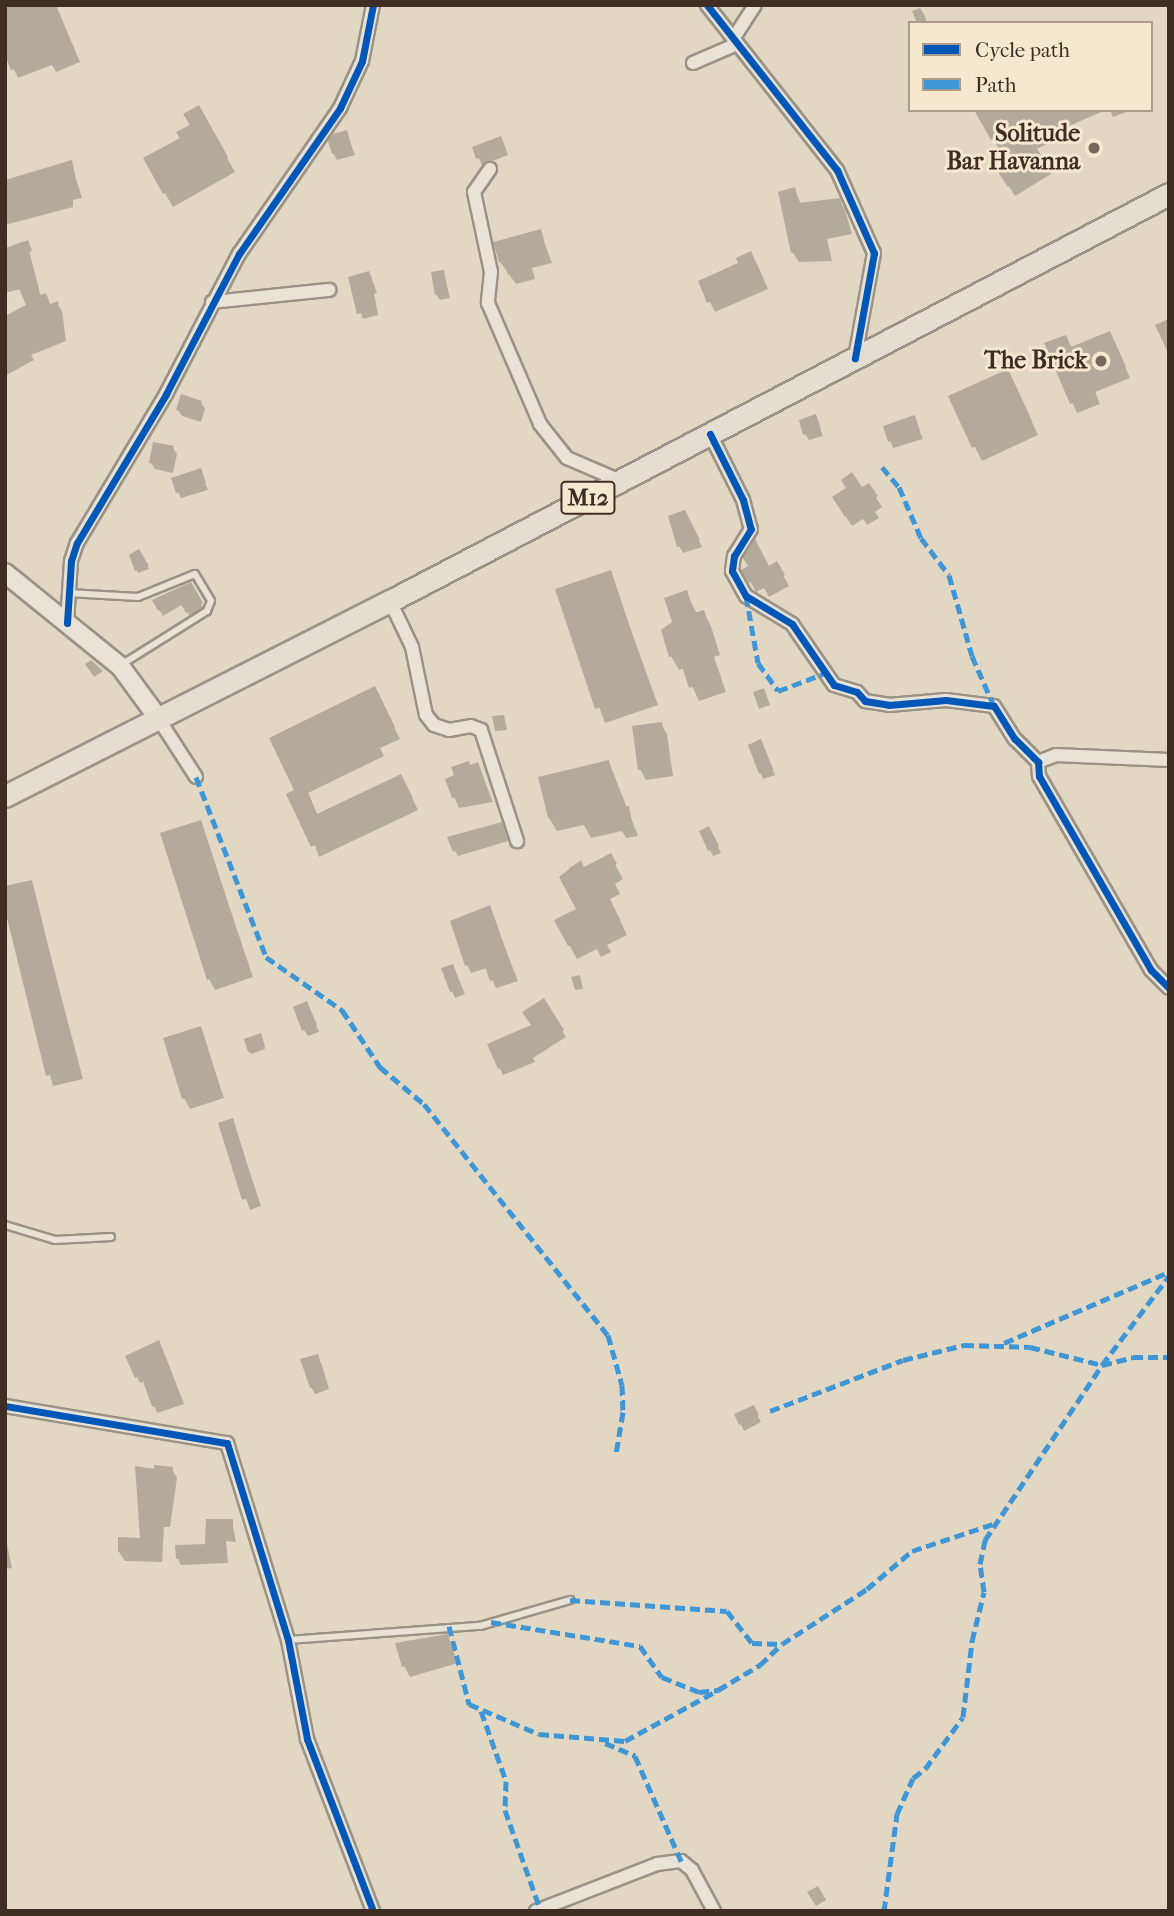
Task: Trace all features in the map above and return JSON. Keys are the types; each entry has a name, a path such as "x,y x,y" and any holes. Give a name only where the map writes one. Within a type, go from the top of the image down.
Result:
{"highway":[{"name":"M12","path":"5,796 390,601 1169,194"}],"street":[{"path":"68,623 68,593 77,543 166,394 239,254 340,108 362,61 373,5"},
{"path":"708,5 837,170 874,253 855,358"},
{"path":"693,63 735,42 755,5"},
{"path":"491,169 474,192 491,272 488,303 540,424 567,458 621,481"},
{"path":"212,302 329,290"},
{"path":"710,434 743,500 751,529 734,556 736,581 746,596 792,624 834,685 857,692 866,701 889,705 946,700 994,706 1015,739 1038,762 1039,776 1151,970 1169,988"},
{"path":"5,573 120,666 197,778"},
{"path":"390,601 412,647 426,715 449,730 471,726 481,730 517,841"},
{"path":"1038,762 1056,755 1169,760"},
{"path":"5,1406 227,1443 288,1640 307,1739 373,1911"},
{"path":"536,1911 657,1864 681,1861 692,1870 714,1911"}],"lane":[{"path":"68,593 138,597 195,574 211,601 207,611 120,666"},
{"path":"5,1225 54,1240 111,1237"},
{"path":"288,1640 480,1626 570,1600"}],"building":[{"path":"5,5 56,5 76,53 50,64 46,57 11,70 5,55"},
{"path":"199,105 228,157 163,194 143,158 180,138 176,132 190,125 183,114"},
{"path":"975,112 1063,112 1068,123 1031,139 1046,163 1008,187 998,172 1014,162 998,136 991,140"},
{"path":"347,130 352,148 332,154 328,141 333,134"},
{"path":"501,136 506,149 476,159 472,147"},
{"path":"72,160 78,190 69,192 69,199 5,216 5,180"},
{"path":"795,187 799,203 840,198 848,224 822,230 827,252 791,253 778,192"},
{"path":"541,229 547,252 528,258 531,269 508,275 504,261 499,262 493,242"},
{"path":"28,240 32,251 26,253 40,295 46,293 50,304 58,301 62,333 28,346 31,352 5,365 5,316 26,305 16,281 9,284 5,248"},
{"path":"751,251 763,278 707,303 698,281 738,263 736,258"},
{"path":"444,270 448,292 435,295 431,272"},
{"path":"369,271 377,293 371,294 375,309 357,314 348,277"},
{"path":"1169,319 1169,355 1155,325"},
{"path":"1110,331 1126,367 1091,382 1096,394 1070,404 1044,343 1066,335 1071,347"},
{"path":"1008,369 1032,421 972,448 948,396"},
{"path":"181,394 202,401 198,417 176,410"},
{"path":"816,414 821,429 803,435 799,420"},
{"path":"915,415 920,432 888,442 883,426"},
{"path":"153,442 174,446 170,467 149,463"},
{"path":"201,468 206,483 176,493 171,478"},
{"path":"852,472 862,487 869,483 878,496 870,501 874,507 860,516 856,510 845,517 832,497 846,488 841,480"},
{"path":"685,510 700,540 677,547 668,516"},
{"path":"755,539 769,566 777,561 785,575 762,588 757,579 749,583 741,570 748,566 743,558"},
{"path":"139,549 149,566 135,571 129,555"},
{"path":"611,570 651,691 595,709 555,589"},
{"path":"191,582 203,603 186,613 178,599 158,611 152,600"},
{"path":"687,590 694,613 704,610 714,640 708,642 719,678 689,688 678,654 669,657 661,630 672,622 664,598"},
{"path":"375,686 395,727 375,737 379,744 303,781 317,814 401,774 413,798 311,847 286,794 294,790 269,738"},
{"path":"662,722 668,766 638,770 632,726"},
{"path":"761,739 773,769 759,774 748,745"},
{"path":"609,760 620,808 629,806 632,822 617,825 615,817 582,825 578,811 548,818 538,777"},
{"path":"469,761 470,765 478,762 488,791 452,798 445,779 454,775 451,767"},
{"path":"201,820 249,967 207,980 160,833"},
{"path":"502,822 506,836 481,840 453,852 447,837"},
{"path":"709,826 719,846 708,851 699,831"},
{"path":"611,853 617,864 608,869 614,879 603,885 620,920 601,931 604,938 592,944 587,936 568,946 554,920 576,909 559,877 581,860 584,867"},
{"path":"32,880 78,1068 46,1076 5,910 5,886"},
{"path":"490,905 514,973 490,981 483,960 465,966 450,921"},
{"path":"453,964 462,988 450,992 441,968"},
{"path":"544,998 564,1030 531,1051 532,1055 498,1069 487,1044 531,1025 522,1012"},
{"path":"307,1001 317,1025 302,1031 293,1007"},
{"path":"201,1026 220,1087 182,1099 163,1038"},
{"path":"261,1033 265,1047 248,1052 244,1039"},
{"path":"233,1118 257,1196 242,1200 218,1123"},
{"path":"159,1340 181,1397 152,1407 141,1375 135,1378 125,1356"},
{"path":"318,1354 327,1383 310,1388 300,1359"},
{"path":"754,1405 759,1415 739,1425 734,1414"},
{"path":"154,1465 173,1467 166,1519 159,1518 158,1554 118,1552 118,1537 140,1538 135,1466 154,1469"},
{"path":"206,1519 233,1519 233,1536 224,1535 225,1557 176,1559 175,1545 205,1544"},
{"path":"448,1634 453,1653 402,1667 395,1643"}],"marked path":[{"path":"882,467 899,487 921,538 949,575 972,656 994,706"},
{"path":"746,596 758,663 778,691 823,674"},
{"path":"196,777 266,957 342,1010 380,1067 424,1104 608,1335 622,1385 623,1412 616,1454"},
{"path":"1004,1343 1169,1272"},
{"path":"884,1911 897,1814 913,1778 925,1769 963,1717 972,1641 984,1592 980,1564 985,1540 1102,1365 1169,1276"},
{"path":"770,1411 903,1360 964,1345 1030,1347 1102,1365 1133,1357 1169,1357"},
{"path":"570,1600 727,1611 752,1643 782,1644 867,1589 912,1551 993,1524"},
{"path":"491,1622 640,1646 662,1677 699,1692 718,1690 760,1665 782,1644"},
{"path":"449,1626 469,1704 539,1734 625,1741 718,1690"},
{"path":"481,1711 506,1781 505,1810 540,1909"},
{"path":"605,1743 635,1756 681,1861"}],"cycle path":[{"path":"67,623 71,561 77,543 166,394 239,254 340,108 362,61 373,5"},
{"path":"707,5 837,170 874,253 855,358"},
{"path":"710,434 743,500 751,529 734,556 732,571 746,596 792,624 834,685 857,692 865,701 889,705 946,700 994,706 1015,739 1038,762 1039,776 1151,970 1169,988"},
{"path":"5,1406 227,1443 288,1640 307,1739 373,1911"}],"place":[{"name":"Solitude Bar Havanna","path":"1094,148"},
{"name":"The Brick","path":"1101,361"}]}
